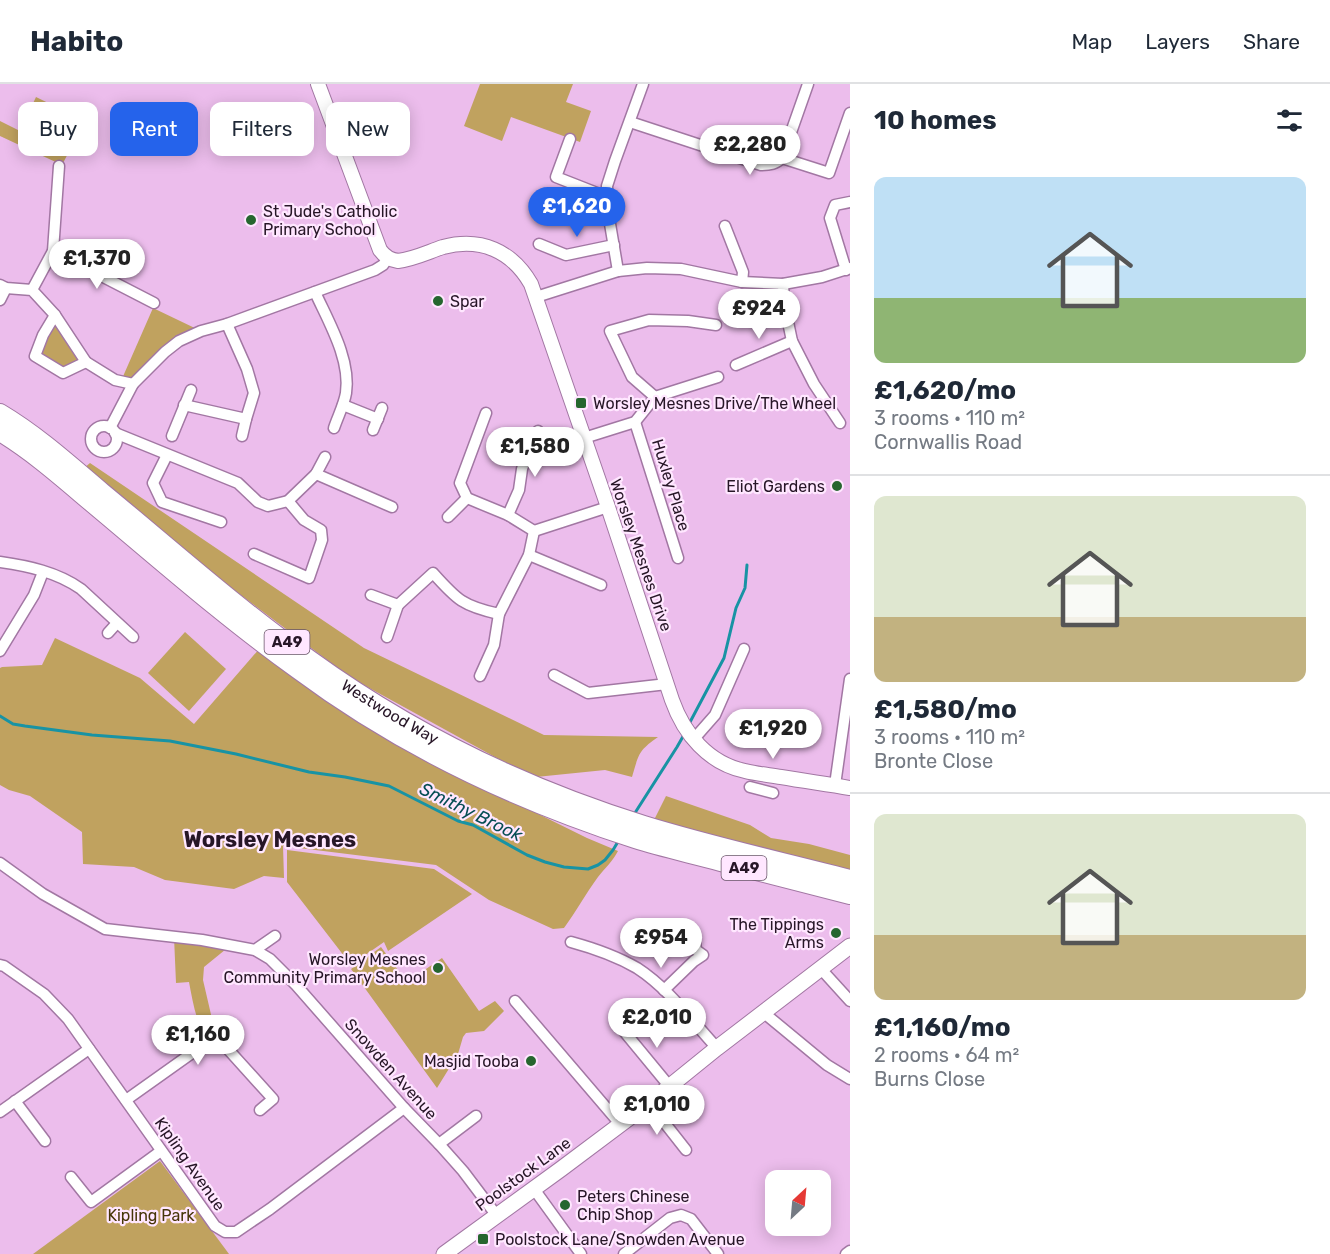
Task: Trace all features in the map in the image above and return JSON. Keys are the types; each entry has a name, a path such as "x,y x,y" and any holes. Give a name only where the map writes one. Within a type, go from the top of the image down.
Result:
{"highway":[{"name":"Westwood Way","path":"0,413 36,438 236,603 307,658 359,694 470,756 562,797 606,821"},
{"name":"Westwood Way","path":"0,432 53,470 262,643 352,708 416,745 470,774 556,811 606,821 850,895"},
{"name":"Westwood Way","path":"642,833 850,879"}],"main road":[{"name":"Poolstock Lane","path":"444,1254 621,1125 850,946"}],"street":[{"path":"318,84 380,250 388,258"},
{"path":"618,271 607,186 643,84"},
{"path":"630,122 761,165 769,165 777,163 782,158 808,84"},
{"path":"782,158 830,173 850,113"},
{"path":"570,139 556,177 607,197"},
{"path":"32,290 53,251 60,166"},
{"path":"536,297 618,271 681,269 742,282 783,284 822,277 848,269 830,218 835,205 850,202"},
{"path":"725,226 742,272 742,282"},
{"name":"Worsley Mesnes Drive","path":"167,455 113,430 133,384 179,341 201,331 228,324 375,270 388,258 398,261 405,260 435,250 469,243 498,251 517,264 526,275 536,297 675,708 689,733 710,756 742,771 850,788"},
{"path":"539,244 566,255 614,245"},
{"path":"53,251 154,303"},
{"path":"783,284 784,303 792,341 814,384 840,423"},
{"path":"0,300 3,286 32,290 55,315 86,362 114,380 133,384"},
{"path":"315,292 343,358 347,383 343,405 334,428"},
{"path":"55,315 43,335 35,356 63,373 86,362"},
{"path":"654,397 632,377 610,331 649,320 688,321 716,325"},
{"path":"228,324 255,393 242,436"},
{"path":"736,365 792,341"},
{"path":"584,438 635,422 654,397 718,377"},
{"path":"172,436 191,390"},
{"path":"184,405 246,419"},
{"path":"343,405 380,414 373,430"},
{"path":"486,413 460,483 466,498 508,515 534,531 608,507"},
{"name":"Huxley Place","path":"635,422 678,558"},
{"path":"508,515 519,490 522,469 537,431"},
{"path":"221,522 162,502 153,483 167,455 238,483 258,502 268,506 288,501 316,474 325,457"},
{"path":"316,474 392,507"},
{"path":"448,517 466,498"},
{"path":"254,554 309,578 322,540 321,530 304,520 288,501"},
{"path":"480,676 494,645 499,614 529,555 534,531"},
{"path":"529,555 601,585"},
{"path":"0,562 22,565 72,583 133,637"},
{"path":"11,657 0,651 34,595 43,572"},
{"path":"387,637 398,605 434,573 456,598 476,609 499,614"},
{"path":"371,595 398,605"},
{"path":"108,633 117,622"},
{"path":"689,733 716,715 744,649"},
{"path":"554,675 588,693 667,684"},
{"path":"835,785 850,679"},
{"path":"750,787 769,792 768,775"},
{"name":"Snowden Avenue","path":"0,863 43,894 105,929 202,940 255,950 270,959 285,972 404,1108 439,1144 497,1216"},
{"path":"255,950 275,936"},
{"path":"571,942 594,949 637,968 664,990 717,1048"},
{"path":"664,990 694,961 707,955 696,950 695,943"},
{"name":"Kipling Avenue","path":"0,965 28,982 68,1019 220,1230 236,1232 404,1108"},
{"path":"821,969 850,1001"},
{"path":"515,1001 621,1125"},
{"path":"764,1013 827,1065 850,1079"},
{"path":"623,1030 670,1087"},
{"path":"126,1100 216,1036 273,1099 260,1110"},
{"path":"0,1112 89,1049"},
{"path":"15,1101 45,1141"},
{"path":"649,1103 686,1150"},
{"path":"439,1144 476,1116"},
{"path":"71,1177 91,1202 161,1151"},
{"path":"534,1189 582,1254"},
{"path":"624,1254 670,1218 681,1215 691,1220 718,1254"},
{"path":"846,1254 850,1251"}],"green space":[{"path":"480,84 573,84 566,102 591,111 580,142 511,117 502,141 464,126"},
{"path":"36,97 46,102 34,102"},
{"path":"0,121 18,130 18,144 0,136"},
{"path":"43,156 67,156 62,165"},
{"path":"153,308 201,331 160,357 133,384 121,381"},
{"path":"55,315 86,362 63,373 35,356"},
{"path":"90,463 364,648 544,735 658,737 640,754 632,777 605,770 536,777 515,768 351,678 108,495 83,469"},
{"path":"185,632 226,669 189,711 148,673"},
{"path":"55,638 140,678 194,724 260,648 498,794 618,851 564,928 553,929 489,900 436,865 283,846 284,878 264,876 234,889 165,880 134,867 83,864 82,832 30,796 0,785 0,668 42,665"},
{"path":"666,796 750,825 771,838 809,844 850,855 850,873 653,822"},
{"path":"287,850 434,869 472,894 388,951 384,942 351,965 287,882"},
{"path":"174,937 231,945 204,967 203,980 216,1036 208,1041 198,1020 189,982 176,983"},
{"path":"381,947 407,982 442,958 479,1011 495,1001 504,1011 484,1031 466,1033 458,1054 437,1088 351,969"},
{"name":"Kipling Park","path":"160,1161 229,1254 33,1254"}],"waterway":[{"name":"Smithy Brook","path":"689,724 724,658 736,608 745,588 747,565"},
{"name":"Smithy Brook","path":"0,716 13,724 92,735 170,741 309,772 389,786 458,821 473,825 527,855 564,867 588,869 598,865 605,860 619,840"},
{"name":"Smithy Brook","path":"633,816 685,733"}],"place":[{"name":"St Jude's Catholic Primary School","path":"251,220"},
{"name":"Spar","path":"438,301"},
{"name":"Worsley Mesnes Drive/The Wheel","path":"581,403"},
{"name":"Eliot Gardens","path":"837,486"},
{"name":"The Tippings Arms","path":"836,933"},
{"name":"Worsley Mesnes Community Primary School","path":"438,968"},
{"name":"Masjid Tooba","path":"531,1061"},
{"name":"Peters Chinese Chip Shop","path":"565,1205"},
{"name":"Poolstock Lane/Snowden Avenue","path":"483,1239"}],"district":[{"name":"Worsley Mesnes","path":"270,839"}]}
